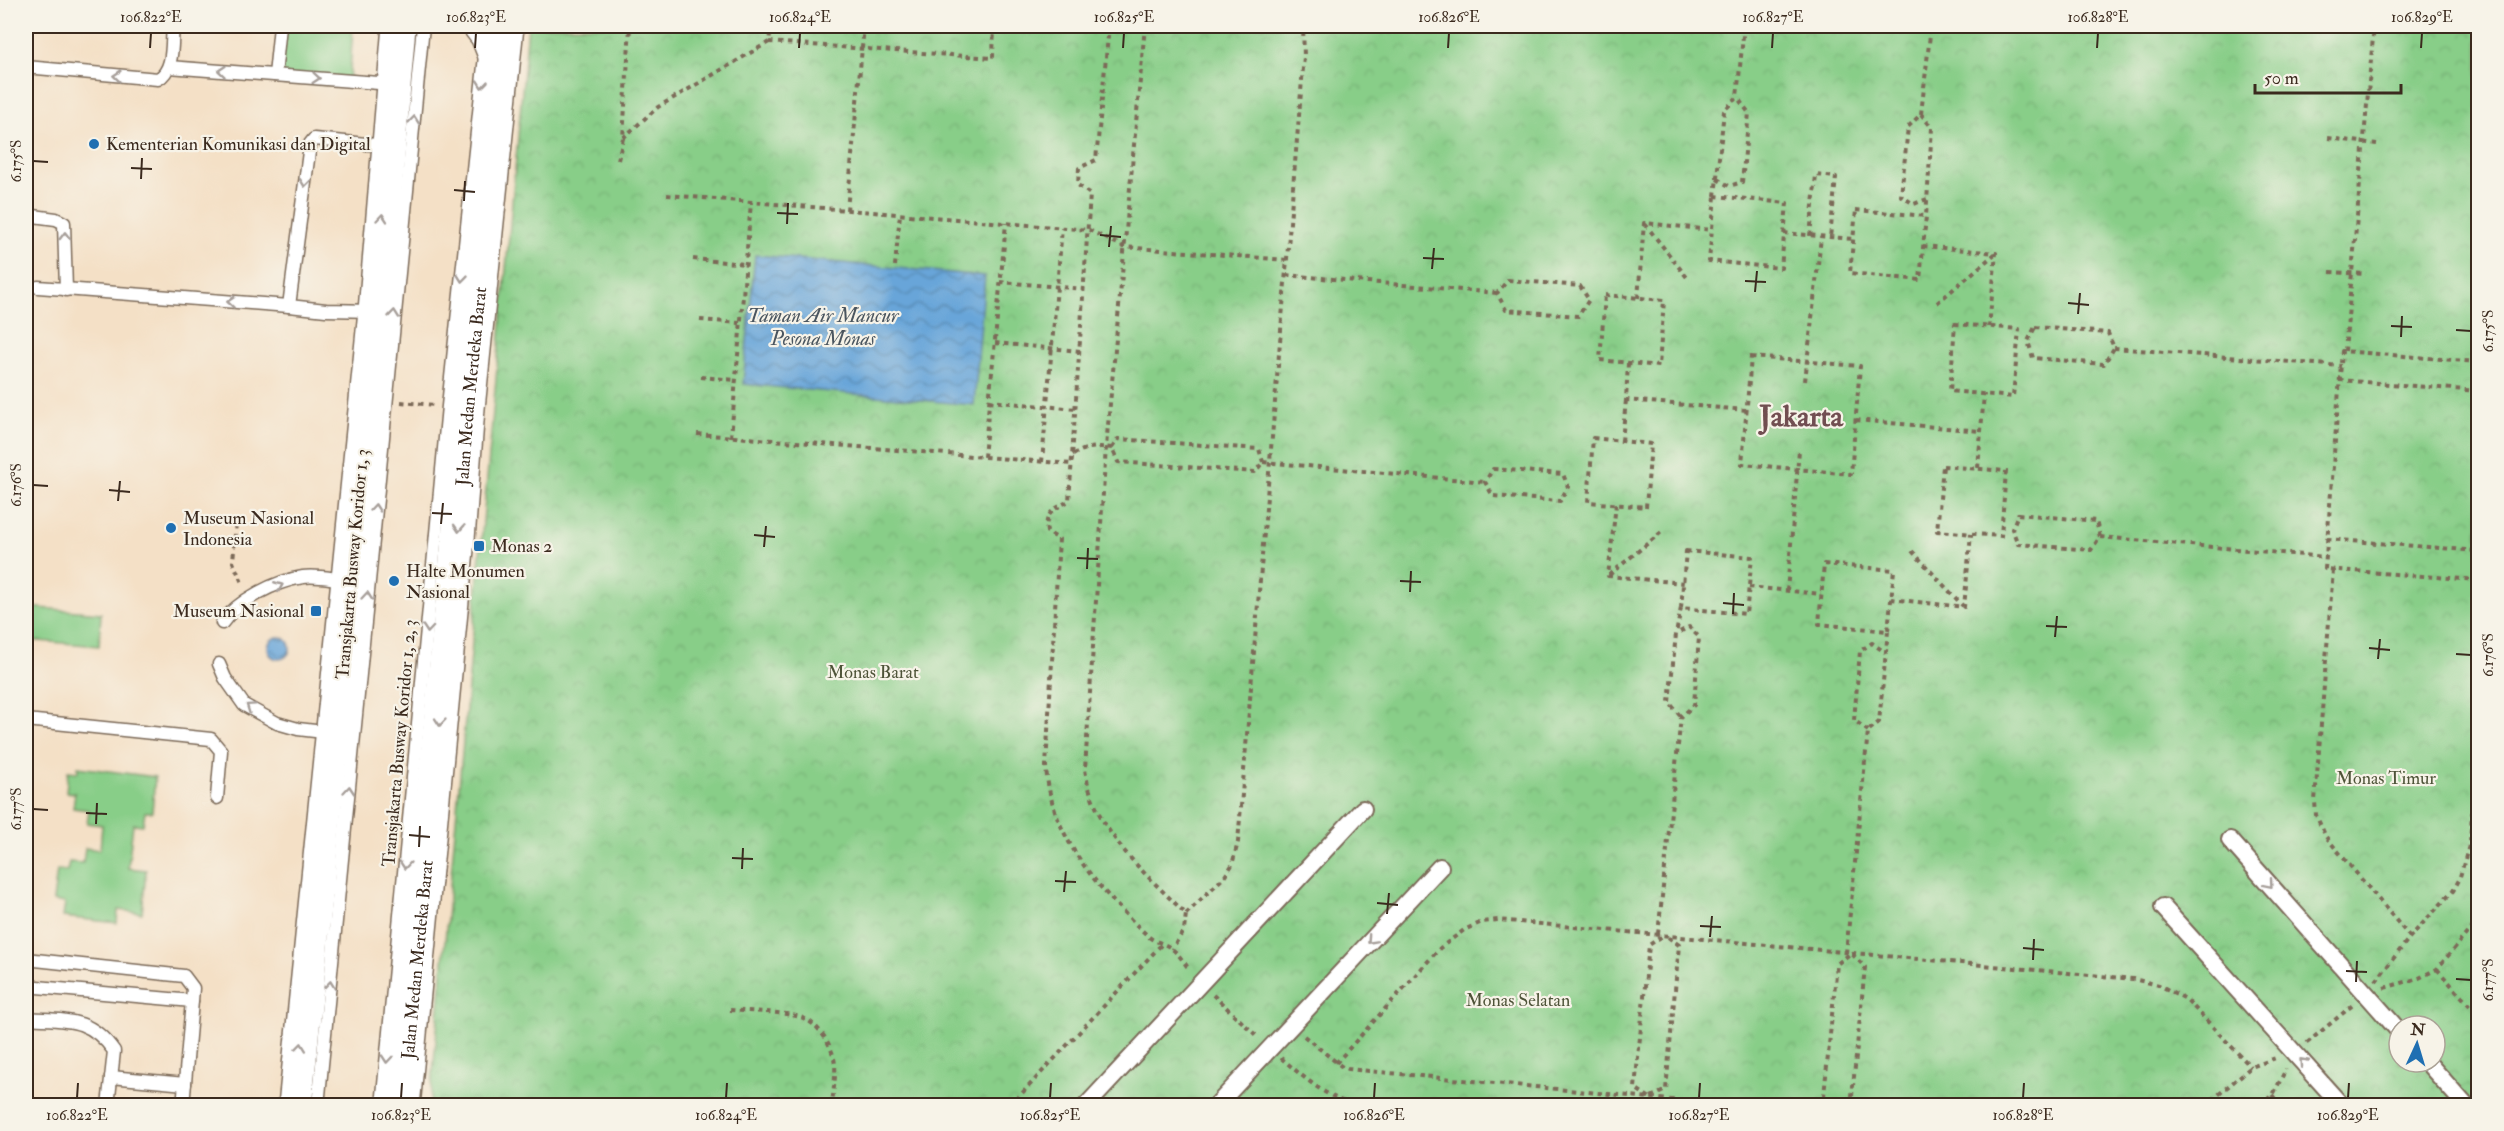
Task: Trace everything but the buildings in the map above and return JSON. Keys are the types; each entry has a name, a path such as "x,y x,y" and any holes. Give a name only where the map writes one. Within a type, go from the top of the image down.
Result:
{"main road":[{"path":"295,1106 333,734 346,580 375,311 399,26"},
{"path":"395,73 405,36 413,26"},
{"name":"Jalan Medan Merdeka Barat","path":"403,1106 458,539 468,408 502,73 490,28"}],"street":[{"path":"1086,1106 1364,809"},
{"path":"2230,840 2387,1018"},
{"path":"1216,1106 1440,867"},
{"path":"2163,907 2342,1106"},
{"path":"2438,1074 2466,1106"}],"lane":[{"path":"26,67 158,80 164,76 169,67 173,26"},
{"path":"275,75 280,26"},
{"name":"Transjakarta Busway Koridor 1, 3","path":"318,1106 423,26"},
{"name":"Transjakarta Busway Koridor 1, 2, 3","path":"382,1106 448,406 490,28"},
{"path":"169,67 275,75 395,73"},
{"path":"289,306 310,144 314,139 388,146"},
{"path":"26,215 56,219 64,223 66,290"},
{"path":"38,287 326,310 375,311"},
{"path":"222,623 229,613 278,585 304,577 346,580"},
{"path":"219,664 225,678 244,705 277,723 298,729 333,734"},
{"path":"26,720 212,739 221,751 217,798"},
{"path":"26,959 184,976 193,988 183,1106"},
{"path":"26,986 192,1001"},
{"path":"26,1018 81,1023 103,1036 114,1051 108,1106"},
{"path":"111,1077 185,1084"}],"path":[{"path":"618,160 623,138 630,26"},
{"path":"769,42 771,26"},
{"path":"847,210 864,26"},
{"path":"623,138 658,107 769,42 993,58 994,26"},
{"path":"1109,26 1096,160 1079,168 1078,185 1090,194 1089,230 1069,501 1052,510 1047,516 1046,524 1047,532 1059,538 1046,766 1047,786 1054,813 1089,874 1150,938 1172,949 1202,984 1270,1049 1319,1090 1343,1102 1358,1106"},
{"path":"1145,26 1106,447 1085,769 1096,810 1119,846 1186,914"},
{"path":"1172,949 1184,930 1186,914 1226,876 1232,865 1238,842 1304,56 1304,26"},
{"path":"1715,196 1787,203 1781,268 1709,261 1713,230 1715,196 1724,111 1737,98 1744,26"},
{"path":"1928,199 1914,204 1901,196 1908,127 1921,114 1931,26"},
{"path":"2374,26 2345,351 2342,351 2339,380 2325,569 2478,580"},
{"path":"1717,179 1729,186 1742,182 1749,112 1737,98"},
{"path":"1921,114 1932,128 1928,199 1920,280 1850,273 1856,210 1926,216"},
{"path":"2328,138 2377,144"},
{"path":"1810,236 1816,175 1836,177 1830,238"},
{"path":"667,195 1089,230 1124,247 1287,260"},
{"path":"730,437 751,202"},
{"path":"895,266 900,214"},
{"path":"984,457 1006,223"},
{"path":"1644,223 1713,230"},
{"path":"1644,223 1689,280"},
{"path":"1638,298 1644,223"},
{"path":"1042,462 1062,228"},
{"path":"1784,233 1853,240"},
{"path":"1805,381 1821,237"},
{"path":"1923,246 1996,253"},
{"path":"1937,303 1996,253"},
{"path":"1989,327 1996,253"},
{"path":"693,260 745,264"},
{"path":"2330,272 2366,274"},
{"path":"1286,275 1497,293"},
{"path":"1508,279 1580,285 1588,300 1578,316 1506,310 1497,293 1508,279"},
{"path":"1000,282 1085,290"},
{"path":"1605,295 1638,298 1664,300 1659,366 1600,360 1605,295"},
{"path":"700,320 740,323"},
{"path":"1955,324 2019,330 2013,397 1984,394 1950,392 1955,324"},
{"path":"2035,327 2108,333 2114,348 2104,364 2033,358 2028,342 2035,327"},
{"path":"995,343 1080,351"},
{"path":"2114,348 2341,366"},
{"path":"2345,351 2478,362"},
{"path":"1751,357 1860,366 1851,474 1742,464 1746,410 1751,357"},
{"path":"1622,441 1628,363"},
{"path":"701,377 736,380"},
{"path":"2339,380 2478,391"},
{"path":"1978,468 1984,394"},
{"path":"1626,400 1746,410"},
{"path":"385,401 448,406"},
{"path":"989,401 1076,409"},
{"path":"1856,420 1981,431"},
{"path":"697,434 1072,464"},
{"path":"1593,438 1652,444 1646,507 1616,504 1588,502 1593,438"},
{"path":"1112,448 1118,439 1258,449 1263,462"},
{"path":"1073,455 1081,450 1112,448"},
{"path":"1112,448 1118,462 1255,472 1263,462"},
{"path":"1787,591 1799,450"},
{"path":"1263,462 1485,482"},
{"path":"1943,466 1978,468 2006,471 2001,536 1937,531 1943,466"},
{"path":"1493,469 1563,474 1568,487 1560,501 1493,496 1485,482 1493,469"},
{"path":"1608,576 1616,504"},
{"path":"2018,514 2096,521 2100,537 2091,550 2018,544 2012,529 2018,514"},
{"path":"203,519 236,522 233,562 249,600"},
{"path":"1608,576 1664,530"},
{"path":"1964,607 1971,534"},
{"path":"2100,537 2326,557"},
{"path":"2327,539 2478,551"},
{"path":"1681,608 1746,614 1752,557 1686,551 1669,702 1681,717"},
{"path":"1912,551 1964,607"},
{"path":"1823,1106 1837,964 1848,953 1868,731 1879,722 1886,653 1894,570 1824,564 1819,624 1888,631"},
{"path":"2333,570 2314,801 2316,815 2326,837 2410,937"},
{"path":"1608,576 1684,583"},
{"path":"1749,587 1821,594"},
{"path":"1891,599 1964,607"},
{"path":"1658,934 1681,717 1694,705 1699,636 1689,627 1676,634"},
{"path":"1868,731 1854,720 1860,651 1872,643 1886,653"},
{"path":"2205,1106 2251,1067 2295,1053 2366,994 2410,937 2453,891 2470,842 2478,729"},
{"path":"1336,1063 1440,948 1464,930 1482,922 1498,920 2133,979 2159,985 2186,999 2251,1067"},
{"path":"2366,994 2419,978 2437,969 2478,920"},
{"path":"1650,1098 1635,1088 1649,945 1665,934"},
{"path":"1650,1098 1666,1090 1679,945 1665,934"},
{"path":"1010,1106 1162,944"},
{"path":"1848,953 1865,967 1851,1106"},
{"path":"2437,969 2478,1016"},
{"path":"730,1010 801,1017 812,1024 831,1048 835,1064 832,1106"},
{"path":"1291,1026 1336,1063 1348,1069 1734,1106"},
{"path":"2261,1106 2273,1095 2295,1053"},
{"path":"2273,1095 2282,1106"},
{"path":"1649,1106 1650,1098"}],"green space":[{"path":"282,26 353,26 349,87 288,81 278,63"},
{"path":"528,26 2478,26 2478,1105 430,1106"},
{"path":"26,607 101,613 99,646 26,640"},
{"path":"78,767 155,777 152,812 145,812 143,825 133,824 128,868 146,870 142,913 118,910 117,923 63,917 65,903 53,901 57,870 67,871 69,862 83,863 85,848 100,850 102,825 87,823 89,810 73,808 75,793 66,792 68,771 78,772"}],"water":[{"name":"Taman Air Mancur Pesona Monas","path":"755,255 985,276 974,405 743,384"},
{"path":"279,637 287,640 290,648 287,656 279,659 271,656 268,648 271,640"}],"place":[{"name":"Kementerian Komunikasi dan Digital","path":"94,144"},
{"name":"Museum Nasional Indonesia","path":"171,528"},
{"name":"Monas 2","path":"479,546"},
{"name":"Halte Monumen Nasional","path":"394,581"},
{"name":"Museum Nasional","path":"316,611"}],"district":[{"name":"Jakarta","path":"1801,416"}],"park label":[{"name":"Monas Barat","path":"873,672"},
{"name":"Monas Timur","path":"2386,778"},
{"name":"Monas Selatan","path":"1518,1000"}]}
